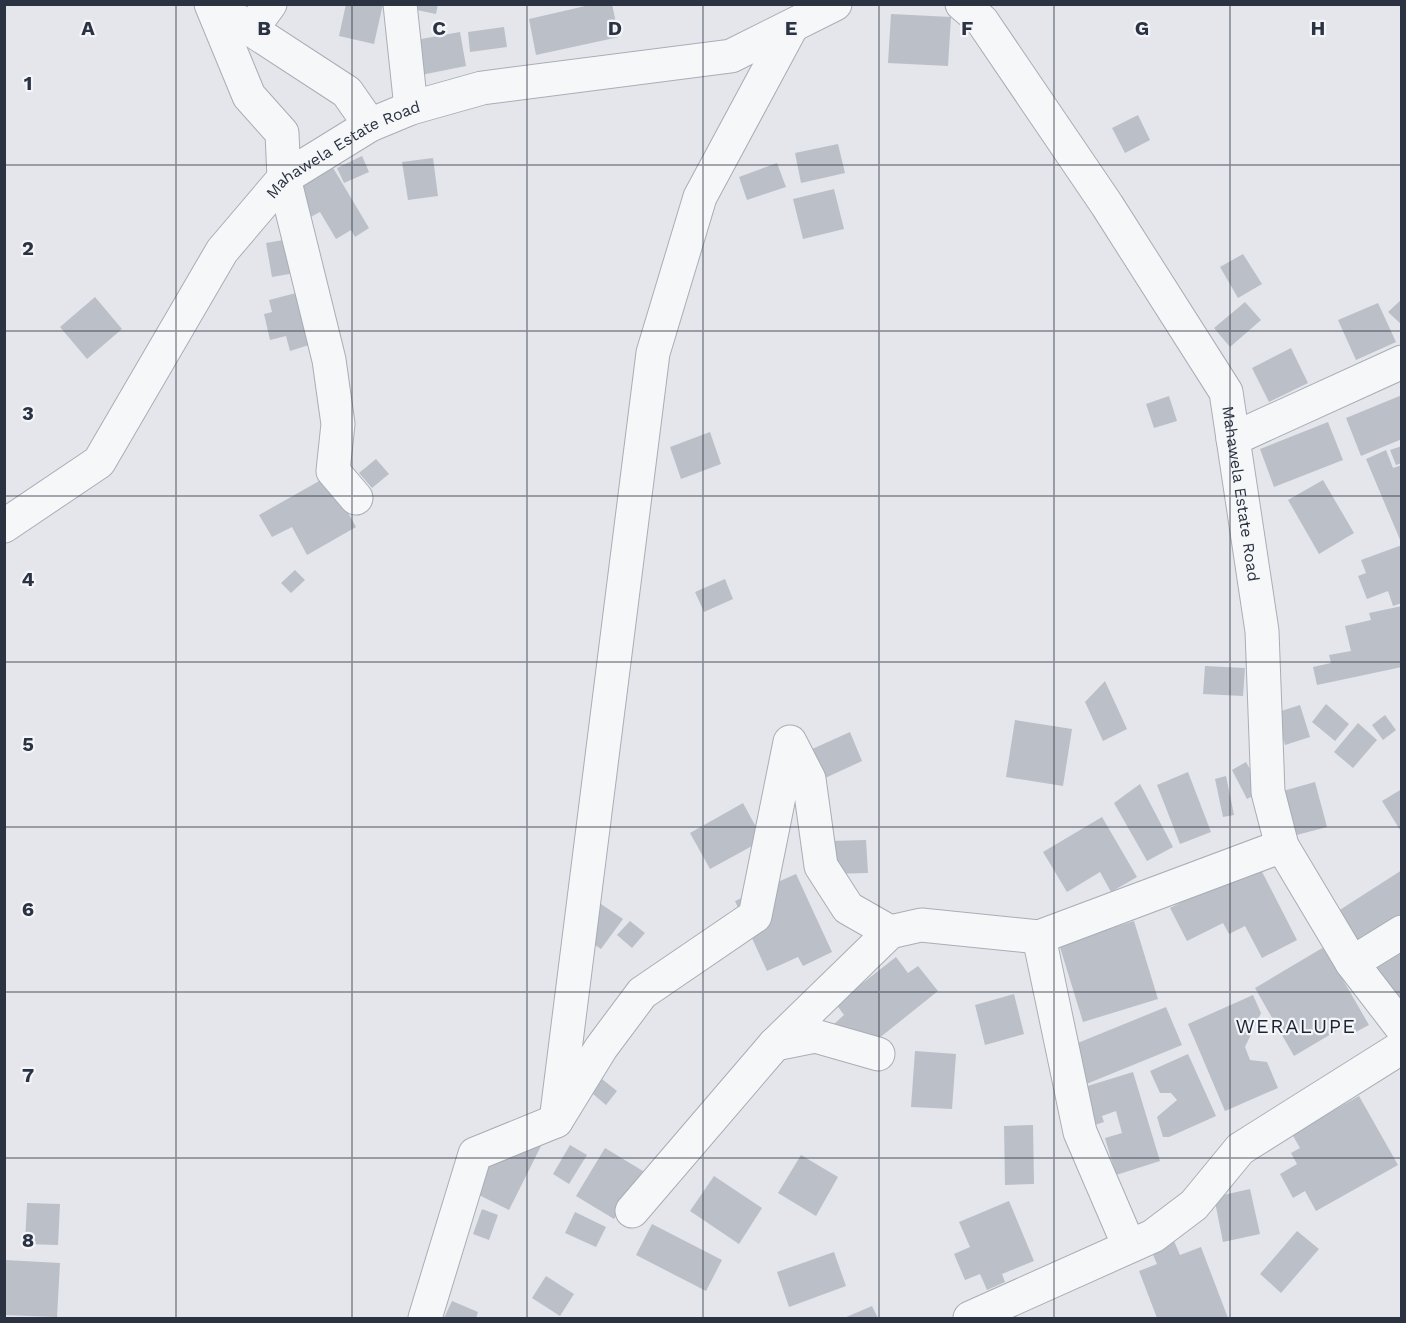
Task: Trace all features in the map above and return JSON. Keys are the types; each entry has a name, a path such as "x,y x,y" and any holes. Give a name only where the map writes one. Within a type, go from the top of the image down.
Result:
{"street":[{"path":"212,4 261,17 347,92 370,125"},
{"path":"212,4 249,96 282,133 284,178 328,360 338,424 333,471 356,498"},
{"path":"400,4 411,108"},
{"name":"Mahawela Estate Road","path":"4,526 99,462 222,251 284,178 370,125 411,108 482,88 731,56 835,4"},
{"name":"Mahawela Estate Road","path":"962,4 982,21 1107,205 1226,392 1262,631 1268,792 1282,846 1352,963 1401,1028"},
{"path":"556,1121 653,352 700,197 792,26"},
{"path":"1233,439 1401,362"},
{"path":"425,1318 475,1154 556,1121 601,1048 642,993 755,916 790,742 809,779 821,866 848,908 890,932"},
{"path":"632,1211 775,1044 890,932 921,925 1039,937 1282,846"},
{"path":"1352,963 1401,932"},
{"path":"1039,937 1080,1132 1129,1246"},
{"path":"775,1044 815,1036 878,1054"},
{"path":"979,1316 1153,1236 1194,1205 1240,1149 1401,1047"}],"building":[{"path":"346,4 383,4 374,44 339,36"},
{"path":"408,4 438,4 436,14 407,8"},
{"path":"594,4 612,4 619,37 536,55 529,19"},
{"path":"891,14 951,17 948,66 888,63"},
{"path":"504,27 507,47 470,52 468,32"},
{"path":"460,32 466,66 416,76 410,41"},
{"path":"1138,115 1150,140 1125,153 1112,128"},
{"path":"838,144 845,173 801,183 795,153"},
{"path":"362,156 369,172 344,183 337,168"},
{"path":"433,158 438,196 408,200 402,162"},
{"path":"777,163 786,187 747,200 739,177"},
{"path":"332,166 369,228 355,237 351,230 336,239 320,212 305,220 289,192"},
{"path":"834,189 844,229 803,239 793,199"},
{"path":"289,239 295,273 272,277 266,243"},
{"path":"1243,254 1262,284 1238,298 1220,267"},
{"path":"296,293 309,345 290,351 286,336 270,340 264,314 272,312 269,300"},
{"path":"95,297 122,329 87,359 60,327"},
{"path":"1402,299 1402,325 1388,312"},
{"path":"1245,302 1261,320 1230,347 1214,328"},
{"path":"1378,303 1396,342 1356,360 1338,320"},
{"path":"1291,348 1308,383 1269,402 1252,368"},
{"path":"1402,395 1402,439 1361,456 1346,418"},
{"path":"1169,396 1177,421 1154,428 1146,404"},
{"path":"1328,422 1343,460 1274,487 1260,449"},
{"path":"710,432 721,464 681,479 670,447"},
{"path":"1402,446 1402,463 1396,465 1390,450"},
{"path":"1386,450 1393,468 1402,465 1401,542 1366,459"},
{"path":"376,459 389,474 372,488 359,473"},
{"path":"328,476 356,527 307,555 292,527 272,537 259,515"},
{"path":"1323,480 1354,533 1319,554 1288,500"},
{"path":"1402,545 1402,603 1393,606 1388,591 1367,599 1358,576 1366,573 1361,560"},
{"path":"295,570 305,580 291,593 281,583"},
{"path":"725,579 733,599 704,612 695,592"},
{"path":"1402,606 1402,667 1317,685 1313,667 1331,663 1329,655 1351,651 1345,626 1371,620 1369,613"},
{"path":"1205,666 1245,668 1243,696 1203,694"},
{"path":"1105,681 1127,729 1103,741 1085,702"},
{"path":"1326,704 1349,724 1335,741 1312,722"},
{"path":"1300,705 1310,737 1285,745 1275,713"},
{"path":"1385,715 1396,730 1383,740 1372,725"},
{"path":"1015,720 1072,729 1063,786 1006,777"},
{"path":"1358,723 1377,740 1353,768 1334,752"},
{"path":"850,732 862,761 823,779 810,750"},
{"path":"1246,762 1262,791 1247,799 1232,770"},
{"path":"1188,772 1211,832 1180,844 1157,785"},
{"path":"1226,776 1234,815 1223,817 1215,779"},
{"path":"1315,782 1327,827 1293,836 1283,791"},
{"path":"1140,784 1173,847 1147,861 1114,803"},
{"path":"1402,789 1402,833 1382,801"},
{"path":"743,803 763,840 710,869 690,833"},
{"path":"1102,817 1137,877 1111,892 1100,872 1067,892 1043,852"},
{"path":"866,840 868,873 831,874 830,841"},
{"path":"1257,862 1297,940 1262,958 1245,926 1229,934 1223,923 1187,941 1170,908"},
{"path":"1402,870 1402,923 1359,950 1335,913"},
{"path":"796,874 832,952 803,966 798,957 767,971 735,901"},
{"path":"598,902 623,919 601,949 576,932"},
{"path":"630,921 645,933 632,948 617,935"},
{"path":"1134,921 1158,999 1083,1022 1059,944"},
{"path":"1396,946 1402,953 1402,1005 1370,965"},
{"path":"1324,947 1369,1025 1354,1033 1348,1024 1294,1056 1255,988"},
{"path":"896,957 908,973 918,966 938,991 868,1047 850,1043 834,1024 844,1015 836,1004"},
{"path":"1014,994 1024,1034 985,1045 975,1005"},
{"path":"1253,995 1261,1013 1245,1047 1250,1060 1267,1062 1278,1088 1225,1111 1188,1024"},
{"path":"1166,1007 1182,1045 1079,1087 1063,1049"},
{"path":"915,1051 956,1054 952,1109 911,1107"},
{"path":"1188,1054 1216,1116 1169,1137 1163,1137 1157,1117 1177,1100 1171,1093 1160,1093 1150,1071"},
{"path":"1133,1072 1160,1161 1116,1175 1105,1138 1122,1133 1116,1111 1102,1116 1104,1122 1089,1127 1078,1089"},
{"path":"597,1075 617,1091 606,1105 587,1089"},
{"path":"1359,1096 1398,1165 1316,1211 1305,1191 1293,1198 1280,1174 1297,1164 1291,1153 1300,1148 1292,1134"},
{"path":"1033,1125 1034,1184 1005,1185 1004,1126"},
{"path":"505,1128 541,1146 509,1210 473,1192"},
{"path":"570,1145 587,1155 569,1184 553,1174"},
{"path":"605,1148 643,1171 614,1219 576,1196"},
{"path":"801,1155 838,1177 816,1216 778,1193"},
{"path":"714,1176 762,1208 739,1244 690,1211"},
{"path":"1250,1189 1260,1234 1223,1242 1214,1197"},
{"path":"1009,1201 1034,1261 1002,1274 1005,1282 987,1290 980,1274 965,1280 954,1254 970,1247 959,1222"},
{"path":"27,1203 60,1204 58,1245 25,1244"},
{"path":"482,1209 498,1215 489,1240 473,1234"},
{"path":"575,1212 606,1227 596,1247 565,1233"},
{"path":"652,1224 722,1260 706,1291 636,1255"},
{"path":"1297,1231 1319,1249 1281,1293 1260,1274"},
{"path":"1174,1241 1180,1255 1201,1247 1228,1318 1157,1318 1139,1271 1157,1264 1151,1250"},
{"path":"834,1252 846,1286 789,1307 777,1272"},
{"path":"5,1260 60,1263 57,1317 4,1315"},
{"path":"546,1276 574,1294 560,1316 532,1298"},
{"path":"452,1301 478,1312 476,1318 444,1318"},
{"path":"872,1306 878,1318 844,1318"}],"district":[{"name":"WERALUPE","path":"1296,1026"}]}
